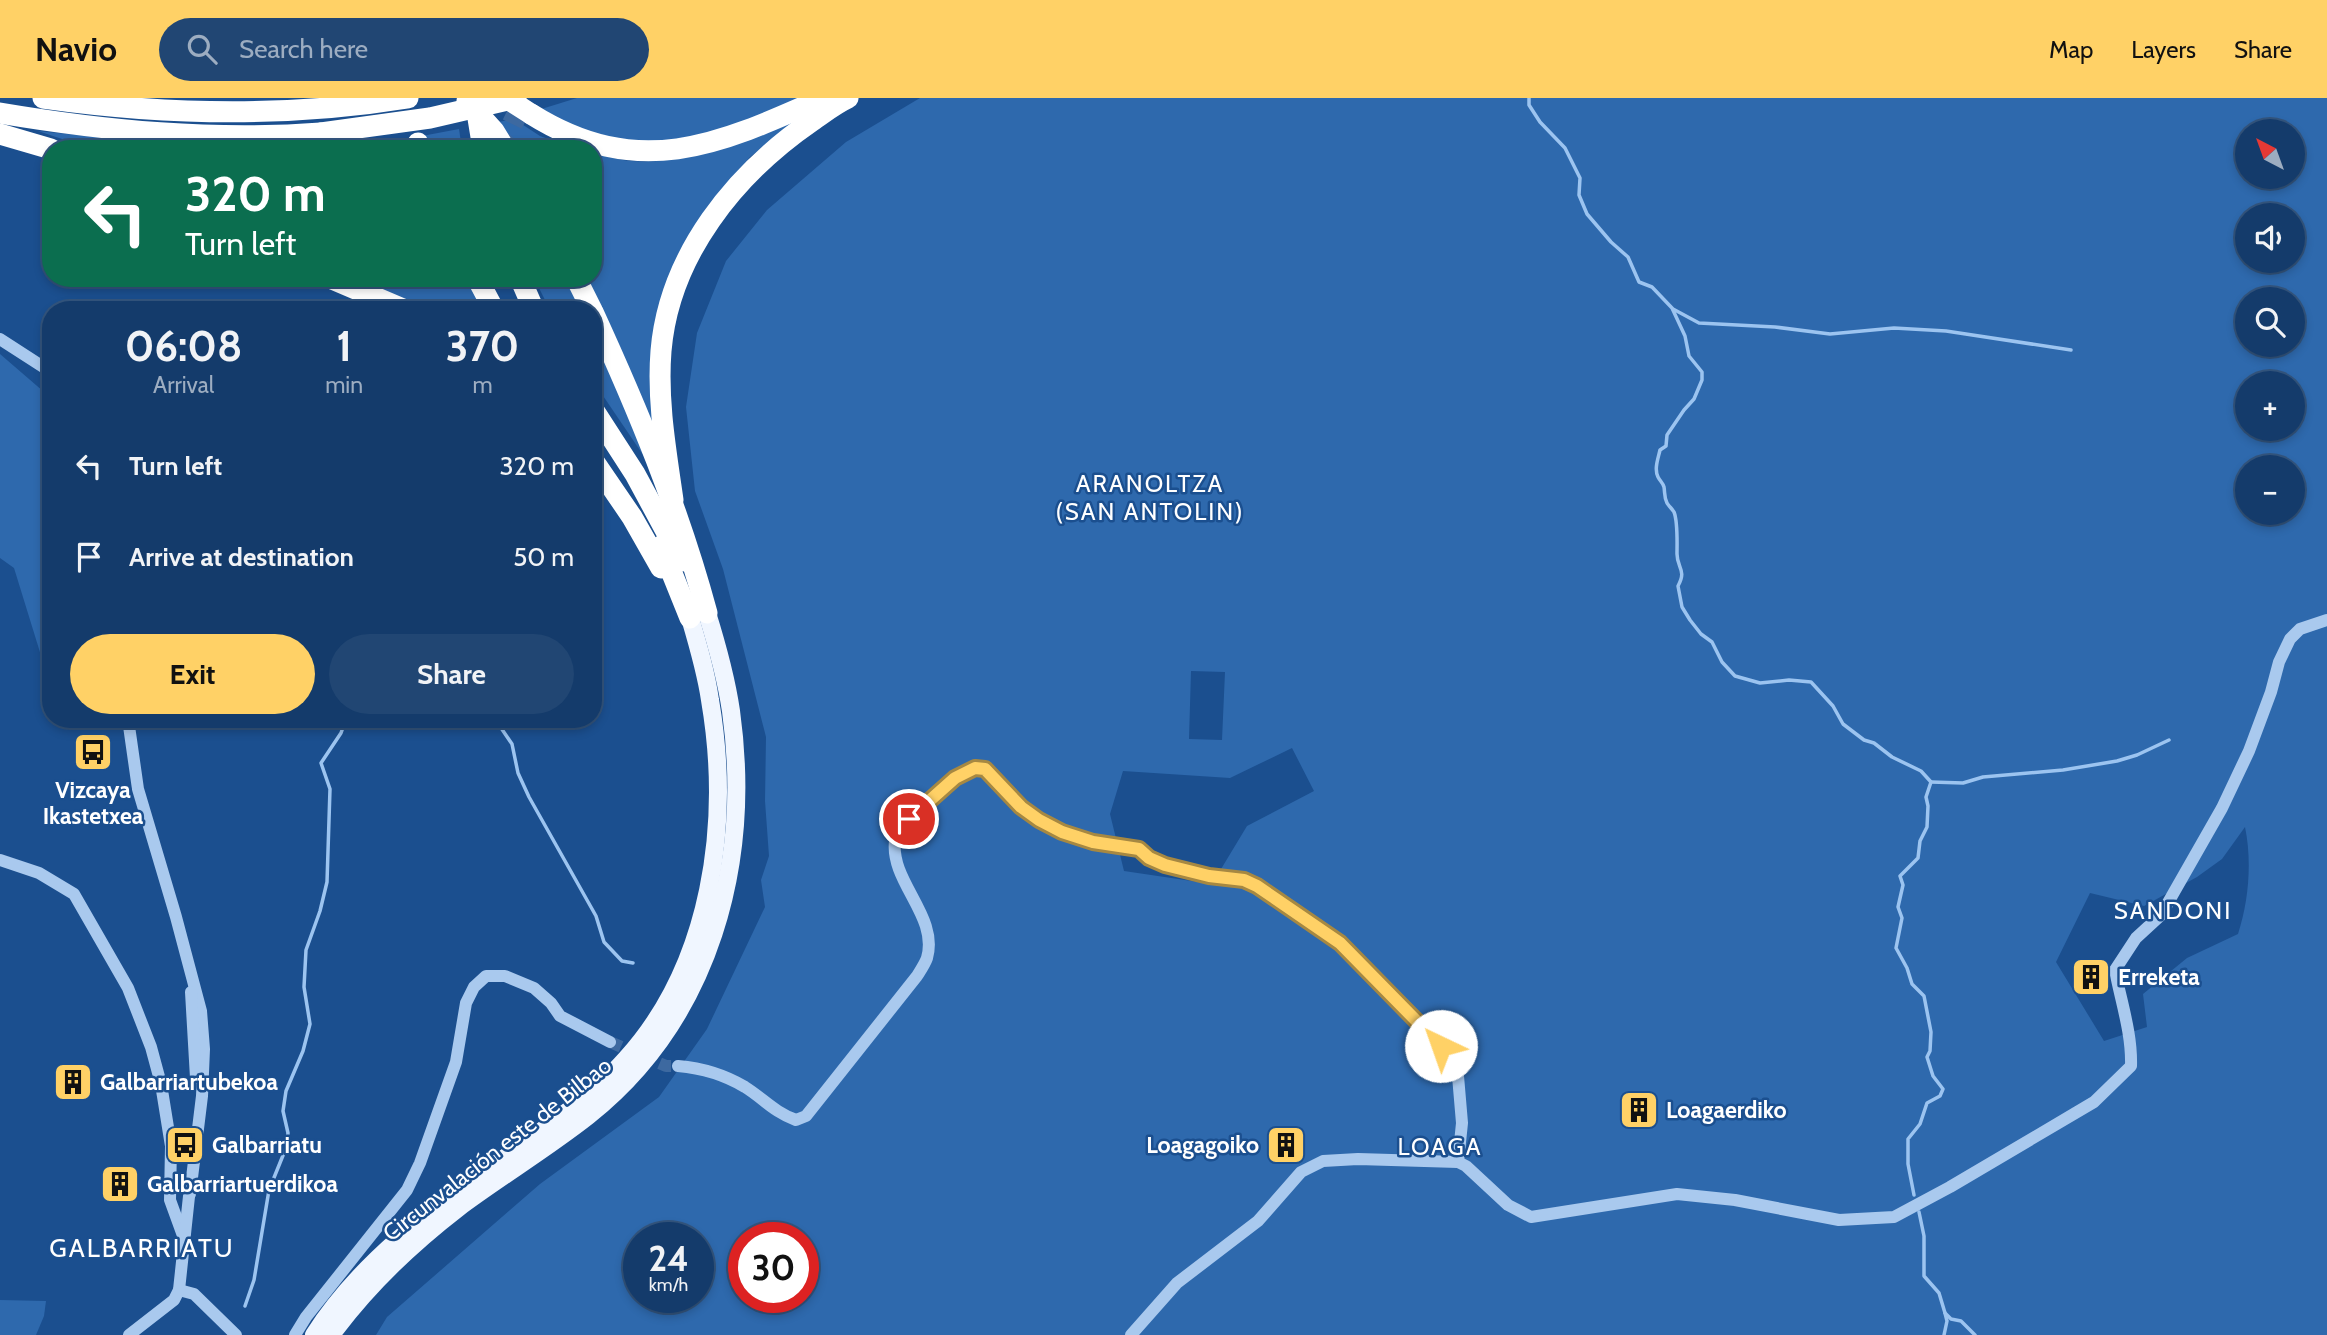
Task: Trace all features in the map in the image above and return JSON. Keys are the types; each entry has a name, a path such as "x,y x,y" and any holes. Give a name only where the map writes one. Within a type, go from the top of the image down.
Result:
{"highway":[{"path":"43,98 153,111 239,113 318,109 408,98"},
{"path":"464,98 470,140"},
{"path":"464,98 500,140"},
{"path":"475,98 482,140"},
{"path":"506,98 549,126 578,140"},
{"path":"0,113 98,128 188,136 260,137 321,133 430,118 516,98"},
{"path":"602,147 638,152 695,147 752,130 823,98"},
{"path":"698,615 673,500 661,421 661,352 675,286 694,248 722,203 759,162 848,98"},
{"path":"0,134 42,146"},
{"path":"351,287 384,301"},
{"path":"602,331 630,392 673,500"},
{"name":"Circunvalación este de Bilbao","path":"602,423 670,537 698,615"},
{"name":"Circunvalación este de Bilbao","path":"602,447 640,508 698,615"},
{"path":"602,473 698,615"}],"main road":[{"name":"Circunvalación este de Bilbao","path":"314,1335 351,1287 407,1232 549,1126 611,1074 639,1044 676,986 703,917 717,804 717,755 713,714 698,615"},
{"name":"Circunvalación este de Bilbao","path":"331,1335 374,1282 429,1231 558,1139 622,1086 651,1054 689,993 718,922 734,827 735,754 731,712 723,671 698,615"}],"street":[{"path":"0,339 42,372"},
{"path":"29,360 42,367"},
{"path":"1131,1335 1177,1283 1258,1221 1301,1172 1323,1161 1359,1159 1458,1162 1466,1166 1515,1211 1531,1217 1677,1194 1735,1200 1839,1220 1894,1217 2006,1155 2094,1102 2131,1066 2132,1043 2121,1006 2115,970 2136,938 2161,915 2222,808 2249,751 2279,662 2290,639 2300,629 2327,620"},
{"path":"129,728 138,789 190,974 196,1095 186,1244 179,1290 174,1300 130,1335"},
{"path":"678,1066 704,1069 745,1087 780,1114 796,1120 806,1115 917,976 927,957 927,933 896,858 895,841 899,829 955,778 975,768 985,769 1021,807 1062,832 1093,842 1139,849 1149,858 1165,865 1209,876 1244,880 1257,886 1340,943 1390,991 1451,1057 1458,1076 1462,1123 1458,1162"},
{"path":"0,860 39,873 74,894 128,988 151,1047 161,1084 171,1146 170,1200 186,1244"},
{"path":"295,1335 306,1317 407,1190 420,1163 456,1062 466,1003 474,987 486,976 505,976 534,988 561,1016 610,1042"},
{"path":"179,1290 194,1294 236,1335"}],"shaded area":[{"path":"577,98 803,98 738,127 676,144 602,141 535,111"},
{"path":"920,98 2327,98 2327,1335 376,1335 387,1317 540,1184 659,1097 707,1029 765,907 761,880 769,856 765,801 766,737 723,569 695,491 686,407 697,333 726,261 767,210 846,142","holes":["1191,671 1225,672 1222,740 1189,739","1292,748 1314,791 1247,826 1212,884 1124,871 1110,814 1123,771 1230,778","2245,827 2248,880 2245,908 2238,934 2187,958 2143,994 2147,1027 2104,1041 2056,962 2090,893 2144,906 2197,877 2222,859"]},
{"path":"514,119 551,140 511,140 498,122"},
{"path":"798,119 750,157 720,192 689,242 652,425 602,309 602,301 598,301 591,287 602,287 602,155 631,161 675,159 696,156 758,136"},
{"path":"459,129 461,140 423,140 422,136"},
{"path":"38,131 126,140 65,140"},
{"path":"368,287 473,287 480,301 399,301"},
{"path":"538,287 574,287 581,301 546,301"},
{"path":"602,348 654,471 602,394"},
{"path":"0,354 42,390 42,659 14,568 0,558"},
{"path":"0,1300 46,1301 44,1316 36,1335 0,1335"}],"waterway":[{"path":"1529,98 1529,105 1540,122 1565,148 1580,178 1579,195 1587,214 1628,257 1639,282 1652,287 1672,308 1685,336 1689,356 1702,372 1702,380 1694,399 1667,435 1666,446 1660,450 1656,467 1666,501 1675,516 1677,559 1682,573 1678,586 1682,607 1701,634 1712,642 1722,662 1735,676 1760,683 1789,680 1811,682 1833,706 1843,724 1892,757 1921,771 1931,782 1926,797 1927,827 1920,841 1918,858 1900,876 1903,885 1898,907 1902,918 1896,948 1912,984 1924,996 1931,1032 1927,1057 1933,1076 1943,1089 1940,1096 1927,1103 1920,1124 1908,1139 1908,1164 1914,1195"},
{"path":"1673,309 1699,323 1775,327 1830,334 1894,328 1946,331 2071,350"},
{"path":"245,1306 254,1280 269,1190 286,1148 288,1133 283,1111 286,1091 303,1051 310,1024 304,987 306,950 327,882 330,789 321,763 343,728"},
{"path":"501,728 512,744 518,773 529,797 596,916 604,942 622,961 633,963"},
{"path":"1931,782 1963,783 1983,777 2063,770 2117,761 2169,740"},
{"path":"1919,1212 1924,1236 1924,1276 1939,1293 1945,1313 1951,1319 1961,1321 1975,1335"},
{"path":"1944,1335 1947,1321 1945,1313"}],"tunnel":[{"path":"502,140 509,131 525,98"},
{"path":"610,1042 666,1066 678,1066"}],"place":[{"name":"Vizcaya Ikastetxea","path":"93,752"},
{"name":"Erreketa","path":"2091,977"},
{"name":"Galbarriartubekoa","path":"73,1082"},
{"name":"Loagaerdiko","path":"1639,1110"},
{"name":"Galbarriatu","path":"185,1145"},
{"name":"Loagagoiko","path":"1286,1145"},
{"name":"Galbarriartuerdikoa","path":"120,1184"}],"district":[{"name":"ARANOLTZA (SAN ANTOLIN)","path":"1150,498"},
{"name":"SANDONI","path":"2173,911"},
{"name":"LOAGA","path":"1440,1147"},
{"name":"GALBARRIATU","path":"142,1248"}],"route":[{"path":"909,819 955,778 975,768 985,769 1021,807 1062,832 1093,842 1139,849 1149,858 1165,865 1209,876 1244,880 1257,886 1321,928 1353,954 1441,1046"}]}
